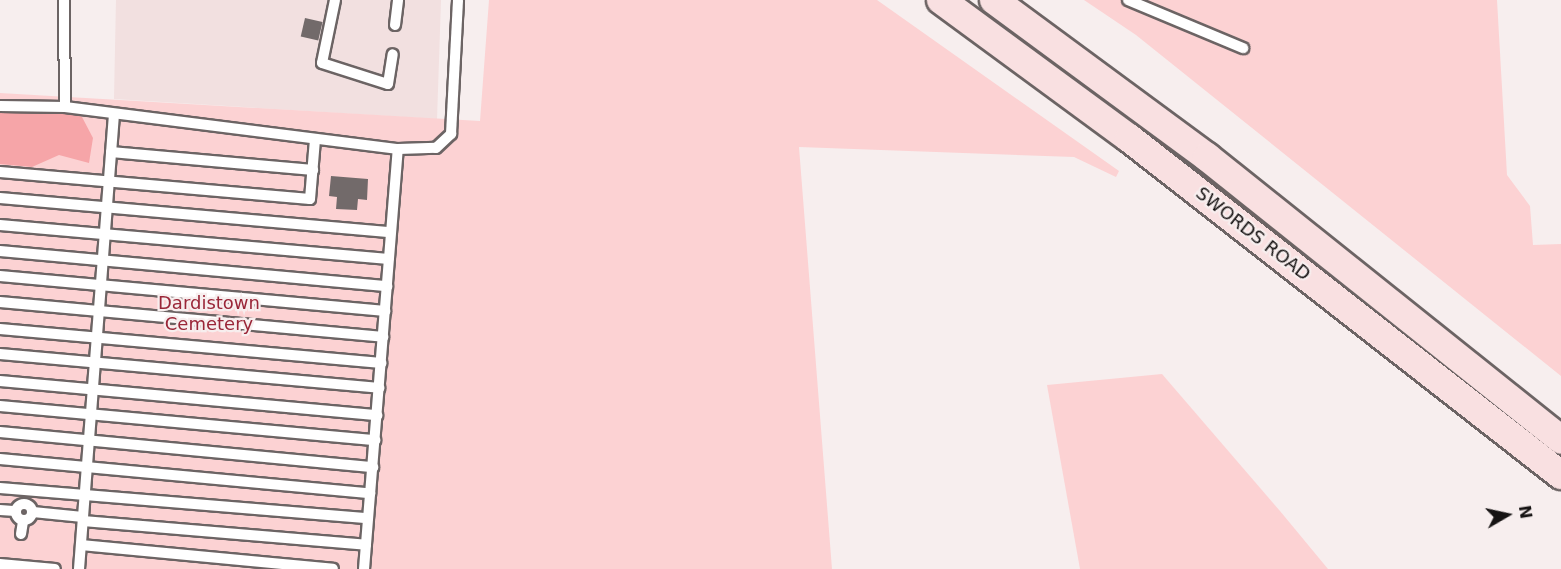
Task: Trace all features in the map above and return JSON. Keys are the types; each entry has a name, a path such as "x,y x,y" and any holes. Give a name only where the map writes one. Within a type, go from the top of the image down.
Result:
{"main road":[{"name":"SWORDS ROAD","path":"941,0 1129,138 1561,475"},
{"name":"SWORDS ROAD","path":"994,0 1198,150 1561,440"}],"lane":[{"path":"64,0 65,107"},
{"path":"335,0 322,63 388,84 393,54"},
{"path":"395,25 398,0"},
{"path":"0,106 65,107 114,117 315,140 398,149 436,148 451,134 458,0"},
{"path":"1128,0 1243,48"},
{"path":"79,569 114,117"},
{"path":"0,172 310,199 315,140"},
{"path":"364,569 398,149"},
{"path":"111,152 313,170"},
{"path":"0,198 391,232"},
{"path":"0,225 389,259"},
{"path":"0,250 387,286"},
{"path":"0,276 385,311"},
{"path":"0,302 383,337"},
{"path":"0,328 381,363"},
{"path":"0,354 379,388"},
{"path":"0,381 376,415"},
{"path":"0,406 375,440"},
{"path":"0,432 89,443 373,467"},
{"path":"0,459 370,493"},
{"path":"0,489 368,518"},
{"path":"21,534 23,520 20,507 25,490"},
{"path":"0,510 20,507 33,512 83,519 366,545"},
{"path":"23,520 33,512"},
{"path":"81,545 333,569"},
{"path":"0,564 55,569"}],"shaded area":[{"path":"116,0 441,0 437,119 114,99"},
{"path":"65,107 82,117 93,138 89,163 59,155 32,167 0,164 0,110"}],"green space":[{"name":"Dardistown Cemetery","path":"489,0 877,0 1119,171 1116,177 1074,157 799,147 832,569 0,569 0,93 480,121"},
{"path":"1084,0 1497,0 1507,175 1530,206 1533,245 1561,244 1561,376 1136,35"},
{"path":"1162,374 1328,569 1080,569 1047,385"}],"building":[{"path":"305,18 323,22 318,41 301,37"},
{"path":"331,176 368,179 367,200 358,199 357,210 336,209 337,197 329,196"}]}
